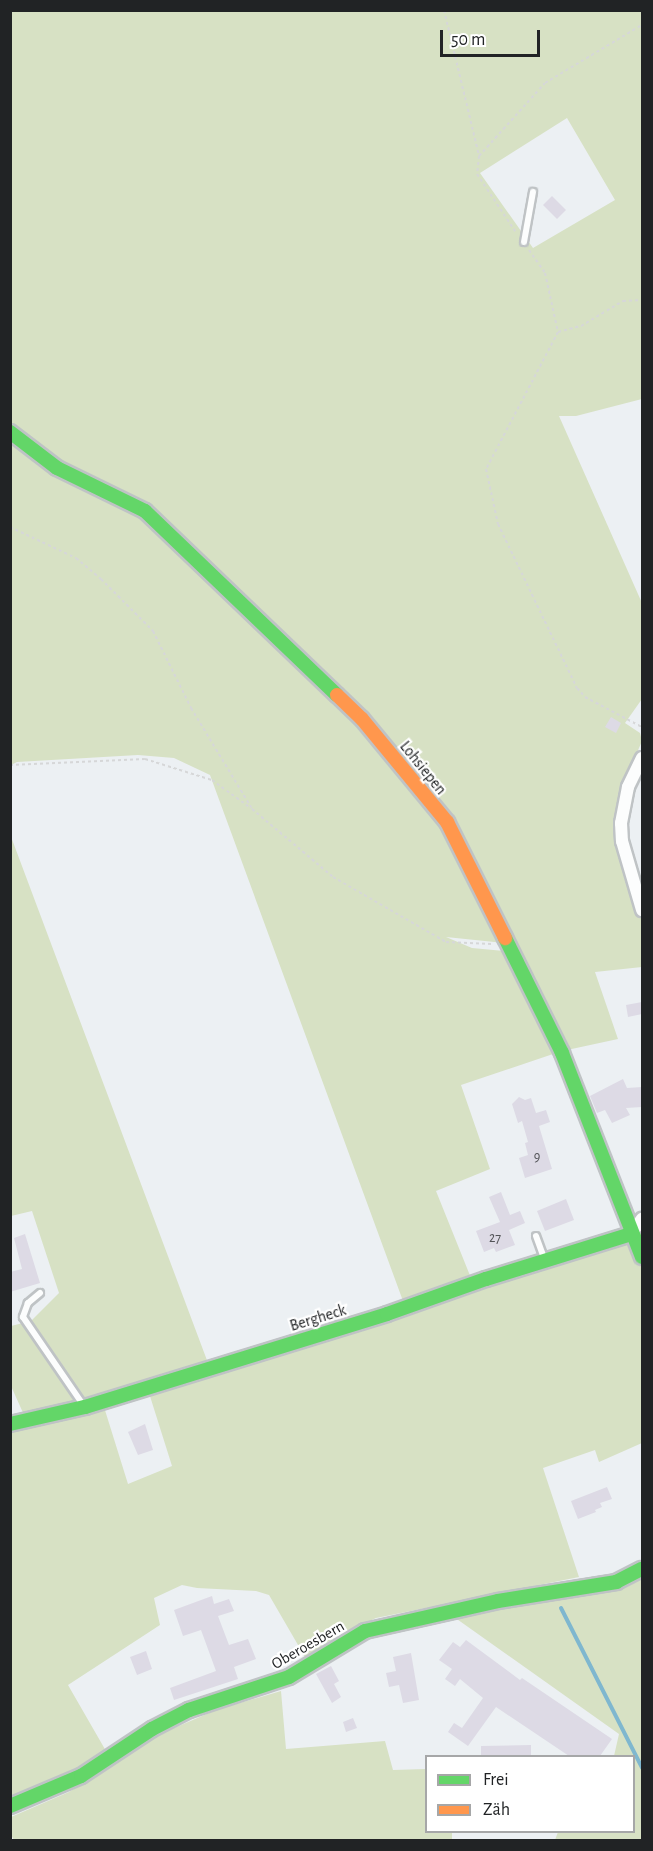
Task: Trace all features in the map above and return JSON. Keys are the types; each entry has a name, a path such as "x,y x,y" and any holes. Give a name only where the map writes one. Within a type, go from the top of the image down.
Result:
{"street":[{"name":"Lohsiepen","path":"10,432 57,468 146,510 362,718 447,822 562,1053 631,1234 642,1257"},
{"path":"642,759 628,787 621,823 622,841 642,910"},
{"path":"631,1234 642,1219"},
{"name":"Bergheck","path":"10,1424 85,1407 387,1314 544,1260 631,1234"},
{"name":"Oberoesbern","path":"10,1806 81,1776 152,1729 180,1715 289,1677 365,1631 498,1601 616,1582 642,1569"}],"lane":[{"path":"524,242 533,192"},
{"path":"536,1236 544,1260"},
{"path":"40,1293 28,1303 23,1317 36,1340 85,1407"}],"path":[{"path":"444,10 479,156 477,174 489,196 545,273 558,332 486,469 498,524 577,688 585,697 642,727"},
{"path":"479,156 545,83 642,26"},
{"path":"558,332 581,326 623,301 642,300"},
{"path":"10,527 76,558 101,579 153,631 191,708 252,809"},
{"path":"10,765 145,759 212,780 252,809 333,877 446,942 496,945 512,949"}],"green space":[{"path":"10,11 642,11 642,399 576,416 559,416 642,603 642,699 625,723 640,733 642,741 627,776 616,815 618,847 642,921 642,967 595,972 618,1039 567,1050 463,836 504,943 446,937 472,948 504,951 556,1053 461,1085 490,1169 436,1191 471,1278 403,1301 210,775 174,758 138,755 17,762 11,765","holes":["567,118 615,200 533,248 480,173"]},
{"path":"10,834 208,1363 81,1403 24,1415 11,1386 11,1326 31,1321 59,1293 32,1211 11,1216"},
{"path":"620,1242 631,1247 642,1265 642,1443 599,1462 595,1450 543,1468 579,1577 376,1618 339,1635 305,1657 269,1595 256,1591 182,1585 154,1598 160,1625 68,1685 106,1751 75,1771 11,1796 11,1429 104,1407 128,1484 172,1466 149,1393"},
{"path":"642,1578 642,1840 555,1840 558,1833 635,1833 635,1755 614,1755 619,1734 454,1617 627,1587"},
{"path":"281,1691 286,1749 385,1741 393,1770 425,1769 425,1833 452,1833 452,1840 14,1840 11,1835 11,1817 69,1792 158,1735 216,1710"}],"building":[{"path":"552,196 566,210 557,219 543,205"},
{"path":"611,717 621,723 616,733 605,727"},
{"path":"642,1002 642,1014 628,1017 626,1005"},
{"path":"623,1079 627,1088 642,1087 642,1107 626,1108 630,1115 612,1123 605,1110 597,1113 590,1096"},
{"path":"519,1097 525,1100 531,1098 536,1113 546,1110 550,1122 539,1126 552,1169 525,1178 519,1158 528,1155 525,1143 528,1142 522,1121 518,1123 512,1104"},
{"path":"501,1192 510,1215 520,1211 525,1223 509,1230 515,1245 496,1252 494,1248 484,1252 476,1231 500,1222 489,1197"},
{"path":"566,1199 574,1220 545,1231 537,1211"},
{"path":"25,1234 40,1283 10,1292 10,1272 22,1269 14,1238"},
{"path":"145,1424 153,1450 138,1455 128,1432"},
{"path":"607,1487 612,1499 600,1503 602,1507 595,1510 596,1512 578,1519 571,1501"},
{"path":"212,1596 214,1604 229,1599 234,1611 218,1616 229,1645 248,1639 256,1659 234,1667 238,1679 174,1700 170,1688 216,1671 201,1630 183,1636 174,1610"},
{"path":"466,1640 520,1680 522,1678 612,1739 601,1755 568,1755 496,1707 468,1746 448,1732 454,1723 462,1728 483,1698 460,1679 455,1686 445,1679 452,1669 439,1660 453,1642 460,1647"},
{"path":"146,1651 152,1669 137,1675 130,1657"},
{"path":"411,1653 419,1700 403,1703 399,1685 389,1687 386,1673 396,1671 393,1657"},
{"path":"331,1666 339,1681 334,1684 341,1697 332,1703 316,1674"},
{"path":"353,1718 357,1728 346,1732 343,1722"},
{"path":"531,1745 531,1755 481,1755 481,1746"}],"waterway":[{"path":"561,1608 642,1768"}],"traffic: fast":[{"path":"10,432 57,468 145,511 337,695"},
{"path":"505,938 562,1053 642,1257"},
{"path":"10,1424 85,1407 387,1314 486,1279 631,1234"},
{"path":"10,1806 81,1776 152,1729 189,1710 289,1677 365,1631 498,1601 616,1582 642,1569"}],"traffic: slow":[{"path":"337,695 362,719 447,822 505,938"}]}
